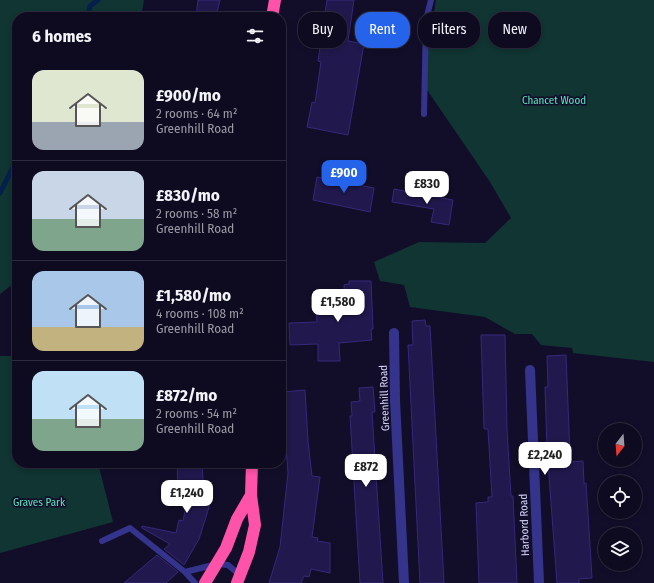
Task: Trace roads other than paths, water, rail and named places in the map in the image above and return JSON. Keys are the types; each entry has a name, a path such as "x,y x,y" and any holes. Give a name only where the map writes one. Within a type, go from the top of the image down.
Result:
{"highway":[{"path":"273,12 275,0"},
{"path":"239,579 249,552 255,525 251,495 252,468"},
{"path":"205,583 217,564 231,536 237,519 251,495"}],"street":[{"name":"Greenhill Road","path":"394,333 395,400 404,583"},
{"name":"Harbord Road","path":"530,370 539,583"}],"lane":[{"path":"424,114 426,20 431,0"},
{"path":"102,541 130,528 185,572 196,583"},
{"path":"185,572 217,564 228,565 239,579"}],"waterway":[{"path":"89,12 90,6 98,0"},
{"path":"0,193 12,169"}],"park label":[{"name":"Chancet Wood","path":"554,100"},
{"name":"Graves Park","path":"39,502"}]}
